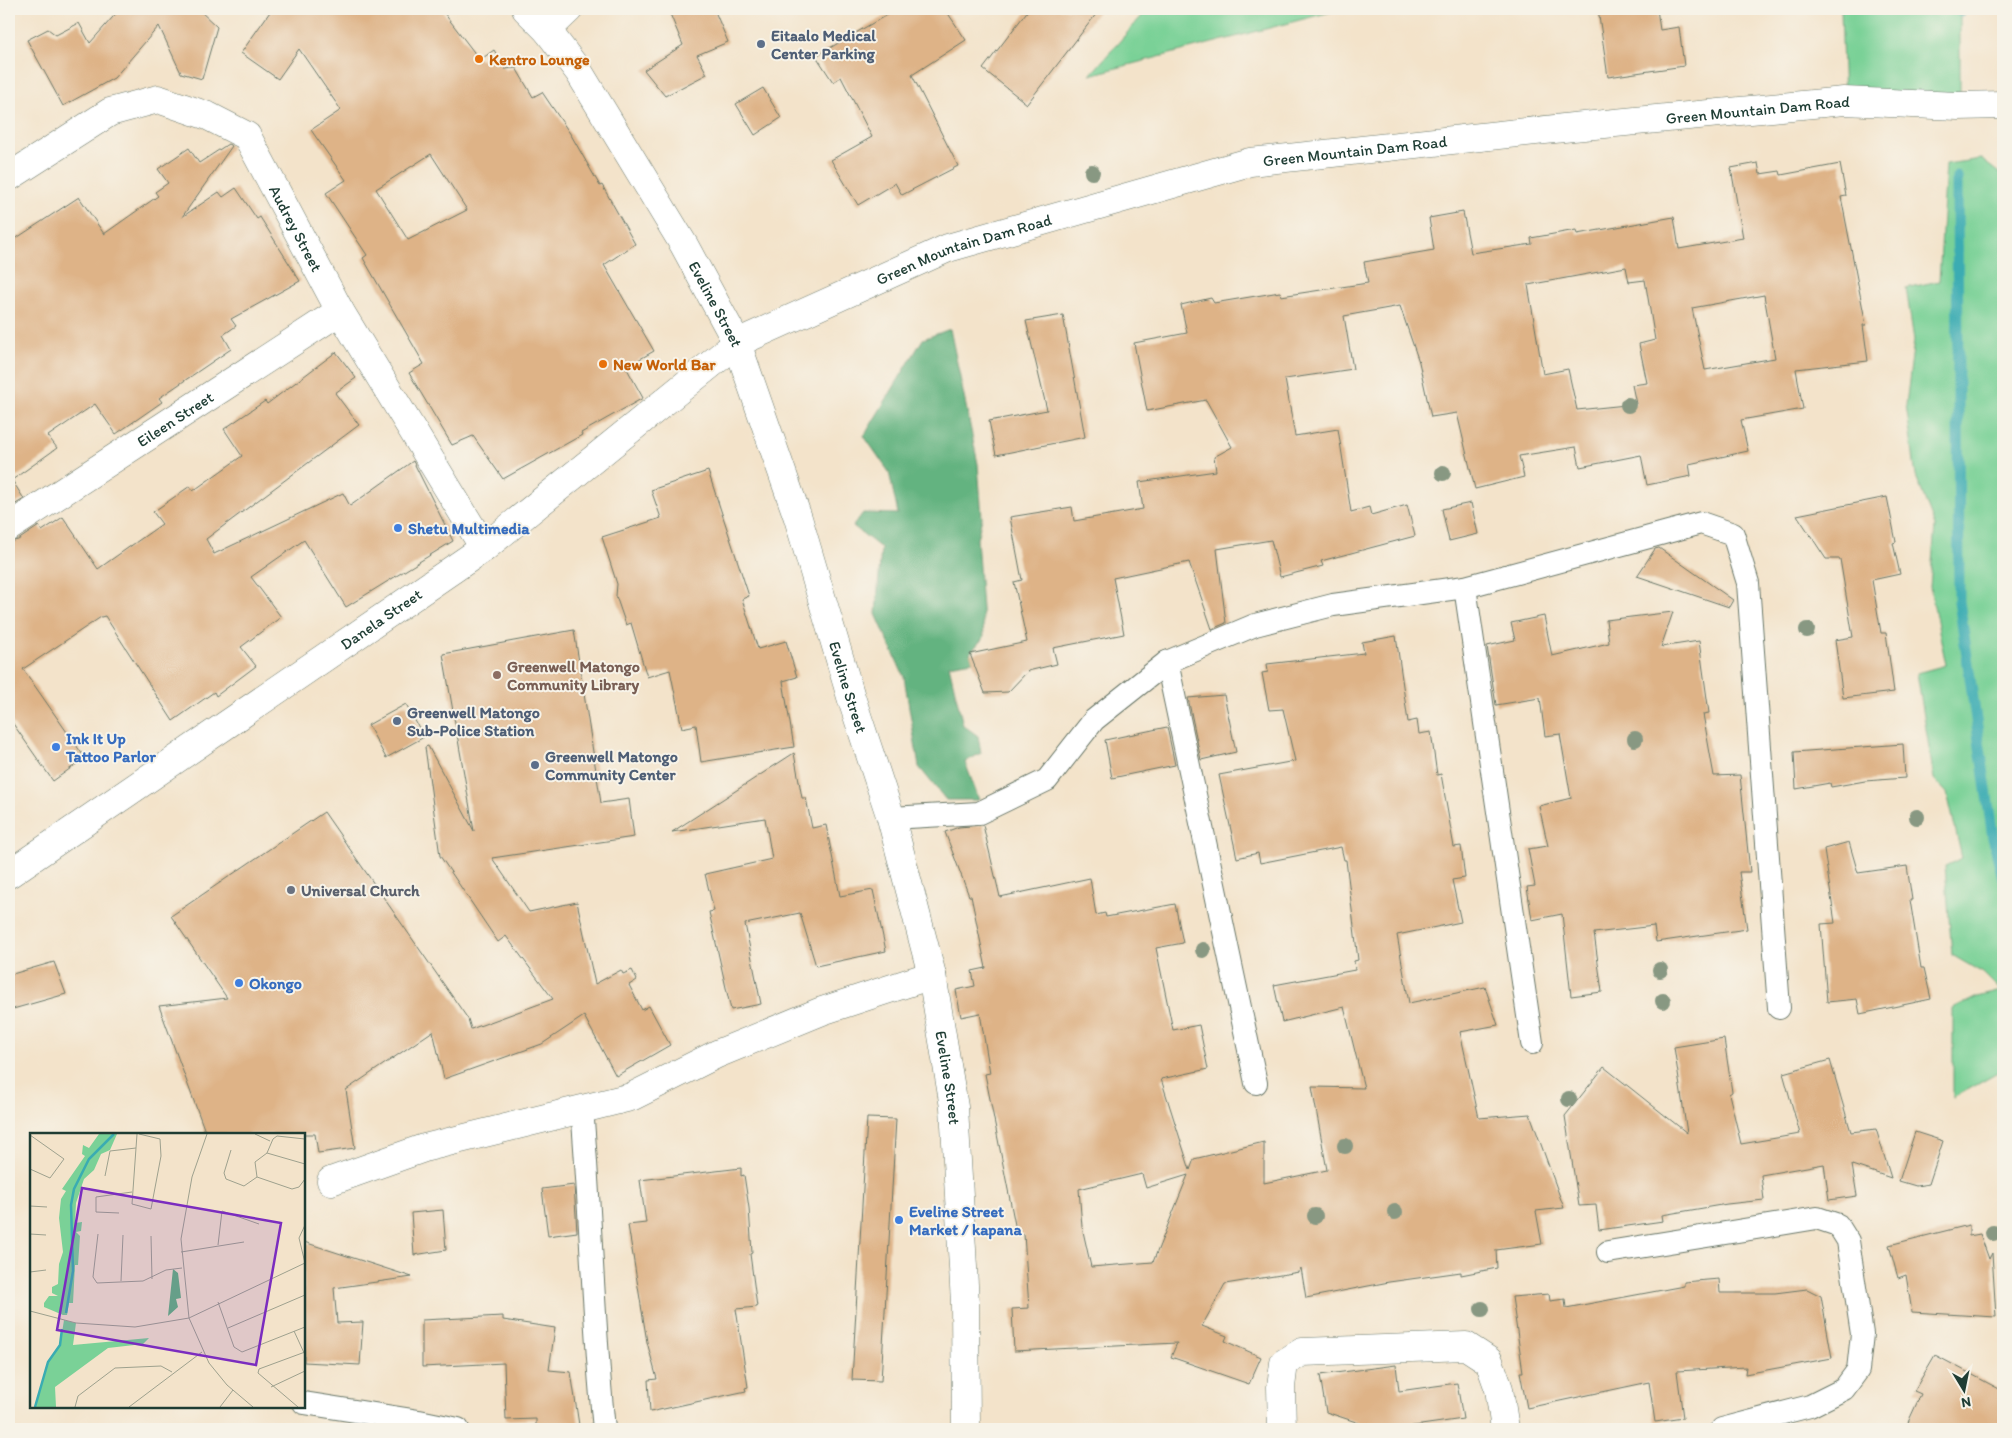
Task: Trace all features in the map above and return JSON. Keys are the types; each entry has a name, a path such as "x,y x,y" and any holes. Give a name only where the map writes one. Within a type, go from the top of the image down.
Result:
{"street":[{"name":"Eveline Street","path":"526,9 547,30 579,72 684,245 737,344 798,518 851,697 891,818 932,975 954,1116 965,1304 966,1429"},
{"path":"547,30 569,9"},
{"name":"Audrey Street","path":"9,177 110,112 158,99 208,116 246,136 340,311 484,548"},
{"name":"Green Mountain Dam Road","path":"737,344 948,248 1250,162 1572,127 1844,101 1958,106 2003,105"},
{"name":"Eileen Street","path":"9,527 340,311"},
{"name":"Danela Street","path":"9,874 484,548 737,344"},
{"path":"331,1181 424,1148 632,1097 717,1054 805,1018 932,975"},
{"path":"1282,1429 1281,1386 1284,1363 1302,1352 1466,1346 1489,1361 1499,1389 1505,1429"}],"lane":[{"path":"891,818 979,814 1047,780 1094,720 1167,662 1255,625 1324,608 1465,587 1702,523 1733,534 1748,583 1780,1008"},
{"path":"1465,587 1532,1043"},
{"path":"1167,662 1256,1083"},
{"path":"582,1108 590,1202 594,1313 604,1429"},
{"path":"1608,1252 1816,1218 1838,1225 1848,1241 1862,1334 1858,1370 1844,1389 1810,1406 1722,1429"},
{"path":"305,1403 458,1429"}],"green space":[{"path":"1148,9 1342,9 1090,75"},
{"path":"1841,9 1960,9 1960,107 1844,101"},
{"path":"1981,159 2003,176 2003,1070 1953,1098 1953,1009 1977,997 2001,991 1983,973 1952,955 1945,866 1962,858 1947,793 1934,779 1917,673 1946,665 1930,587 1935,526 1916,476 1906,405 1914,340 1906,288 1939,281 1946,164"},
{"path":"950,329 978,464 982,518 977,539 984,637 970,653 973,661 949,665 963,725 978,736 981,753 965,762 979,800 946,800 919,767 904,677 876,614 881,548 853,526 863,513 898,514 889,472 864,436 923,339"}],"building":[{"path":"120,9 198,9 217,27 202,79 181,73 159,26 114,78 63,106 27,40 48,29 56,35 79,23 90,43"},
{"path":"272,9 441,9 480,60 494,50 505,69 516,68 533,97 542,92 571,135 600,186 602,185 635,244 604,265 654,351 626,367 643,398 503,479 473,436 452,445 409,373 424,364 363,258 367,255 326,193 346,180 311,130 341,110 299,49 278,79 241,53","holes":["431,154 467,210 408,240 376,189"]},
{"path":"668,9 714,9 728,42 697,55 707,74 665,96 644,70 683,45"},
{"path":"897,9 945,9 966,40 912,75 958,166 902,195 895,183 858,205 831,160 872,137 841,77 833,82 816,56"},
{"path":"1029,9 1100,9 1027,104 983,69"},
{"path":"1598,9 1657,9 1660,30 1679,27 1684,66 1608,77"},
{"path":"763,88 781,118 755,135 736,104"},
{"path":"228,144 232,146 182,217 219,192 223,197 236,188 257,219 260,217 300,281 231,319 236,326 223,335 231,349 159,398 162,402 116,434 95,404 48,436 57,448 12,480 24,499 9,508 9,243 79,197 104,234 158,196 155,192 168,183 158,169 189,148 199,163"},
{"path":"1758,163 1760,174 1780,171 1781,175 1840,164 1846,196 1841,197 1866,325 1863,325 1868,361 1796,369 1803,409 1741,420 1748,451 1689,464 1691,476 1647,485 1641,455 1580,467 1576,447 1519,456 1524,477 1475,489 1457,413 1431,417 1419,362 1400,306 1344,316 1353,369 1285,379 1295,436 1338,429 1351,512 1369,507 1371,515 1407,505 1415,536 1321,561 1323,566 1280,577 1271,540 1217,549 1226,623 1212,629 1189,562 1113,578 1124,634 1053,648 1057,664 1028,671 1008,692 985,693 970,654 1027,642 1014,582 1022,580 1010,517 1072,507 1074,521 1143,509 1139,482 1216,471 1214,457 1232,447 1206,400 1147,411 1134,343 1187,333 1181,305 1211,298 1214,303 1280,292 1281,296 1368,283 1364,262 1434,250 1429,218 1463,212 1471,253 1532,244 1531,238 1576,230 1577,234 1674,217 1679,249 1743,238 1731,168","holes":["1626,267 1629,282 1645,280 1655,340 1639,344 1647,383 1632,385 1636,404 1577,410 1568,369 1543,374 1528,285","1764,295 1775,358 1705,370 1692,308"]},
{"path":"1063,315 1085,437 996,455 989,421 1047,410 1026,321"},
{"path":"336,352 356,378 335,393 359,425 206,539 214,554 343,493 350,506 413,461 453,541 346,607 304,540 251,577 281,617 241,647 256,666 216,696 214,692 173,721 105,616 101,617 23,669 85,758 53,781 9,718 9,542 18,540 39,526 42,531 63,517 98,569 162,524 153,512 190,486 193,491 242,456 224,429 265,401 267,404"},
{"path":"708,471 749,596 742,599 758,649 786,641 797,677 783,681 794,747 701,762 696,725 682,728 670,670 647,677 631,623 626,625 616,596 617,584 602,537 661,518 651,490"},
{"path":"1887,497 1896,542 1893,543 1900,574 1872,580 1881,633 1886,633 1894,692 1843,698 1835,640 1853,637 1840,559 1826,559 1797,515"},
{"path":"1471,503 1478,534 1449,541 1442,509"},
{"path":"1659,548 1733,600 1729,607 1637,576 1655,549"},
{"path":"1673,612 1661,647 1699,641 1709,713 1703,714 1714,776 1740,775 1750,872 1739,872 1747,929 1656,942 1654,926 1594,933 1602,992 1571,996 1562,914 1532,920 1527,887 1535,886 1528,849 1548,846 1539,806 1571,798 1560,734 1545,736 1540,698 1496,705 1487,646 1515,640 1511,623 1544,616 1552,656 1609,643 1606,620"},
{"path":"574,630 601,803 629,799 634,837 492,858 529,912 577,902 595,984 621,970 623,974 632,970 637,980 629,985 642,1010 649,1006 670,1045 616,1076 584,1016 542,1044 444,1079 433,1031 346,1090 355,1148 318,1153 315,1134 206,1133 159,1006 227,998 171,916 324,812 468,1019 471,1029 553,999 506,936 498,942 440,856 425,747 428,746 474,831 443,654"},
{"path":"1396,636 1408,722 1417,720 1419,734 1431,732 1437,775 1441,774 1454,847 1461,846 1465,878 1452,880 1461,922 1397,935 1409,1003 1485,987 1498,1025 1460,1032 1479,1118 1530,1114 1564,1208 1536,1211 1542,1244 1496,1250 1497,1268 1461,1275 1461,1272 1389,1282 1306,1298 1301,1268 1299,1272 1225,1284 1202,1326 1227,1336 1225,1341 1261,1357 1249,1384 1171,1357 1177,1343 1014,1351 1012,1309 1029,1308 1024,1234 1017,1235 985,1074 990,1073 980,1013 961,1017 956,990 975,986 972,971 986,968 971,896 969,896 945,832 959,827 983,825 1000,897 1090,878 1096,915 1105,913 1106,917 1175,904 1183,943 1156,948 1173,1030 1199,1025 1208,1069 1161,1079 1190,1170 1194,1159 1264,1142 1264,1183 1327,1170 1312,1087 1364,1088 1344,1007 1282,1022 1274,985 1355,970 1354,961 1358,960 1346,860 1344,860 1341,847 1260,863 1258,853 1237,858 1219,775 1295,761 1283,709 1269,710 1262,673 1268,672 1267,664 1364,653 1362,642","holes":["1142,1174 1146,1188 1188,1175 1153,1262 1091,1267 1082,1227 1079,1189"]},
{"path":"1224,695 1236,752 1201,760 1188,698"},
{"path":"406,704 424,737 386,758 368,725"},
{"path":"1167,727 1175,765 1112,778 1105,740"},
{"path":"1903,744 1905,778 1865,781 1831,787 1830,783 1796,789 1794,752"},
{"path":"794,753 802,798 806,798 812,828 826,825 840,896 873,890 886,951 816,966 800,913 745,924 761,1004 731,1010 709,912 714,911 705,874 772,859 765,818 672,832"},
{"path":"1849,842 1858,873 1907,866 1912,900 1910,900 1921,968 1924,968 1931,999 1860,1014 1857,999 1827,1002 1821,924 1835,923 1824,849"},
{"path":"54,962 66,994 13,1009 9,993 9,975"},
{"path":"1724,1039 1732,1092 1729,1094 1741,1144 1800,1134 1783,1073 1830,1060 1851,1132 1876,1129 1891,1178 1852,1165 1857,1196 1829,1200 1824,1164 1761,1175 1764,1200 1662,1215 1663,1221 1599,1230 1596,1205 1579,1206 1565,1116 1604,1067 1687,1133 1674,1047"},
{"path":"867,1118 896,1119 881,1381 852,1380"},
{"path":"1915,1132 1943,1141 1929,1184 1916,1186 1899,1181"},
{"path":"741,1168 741,1176 744,1175 749,1208 752,1253 750,1254 757,1307 736,1309 748,1387 745,1388 746,1391 650,1412 648,1380 657,1379 647,1342 628,1225 646,1223 640,1180"},
{"path":"574,1185 577,1232 548,1236 542,1189"},
{"path":"443,1210 446,1250 414,1255 411,1213"},
{"path":"1969,1225 1969,1236 1980,1234 1989,1259 1992,1253 1996,1317 1912,1312 1906,1275 1898,1278 1889,1245"},
{"path":"305,1242 412,1277 334,1288 337,1323 363,1322 360,1365 305,1362"},
{"path":"1719,1279 1720,1293 1775,1293 1807,1289 1821,1296 1832,1358 1745,1374 1746,1367 1677,1371 1683,1418 1655,1422 1649,1382 1527,1408 1520,1372 1523,1372 1512,1297 1549,1294 1550,1301 1565,1299 1566,1308 1684,1286 1684,1282"},
{"path":"503,1316 503,1320 555,1328 549,1370 571,1372 579,1425 536,1428 536,1419 506,1420 504,1363 422,1367 422,1320"},
{"path":"1935,1355 2003,1391 2003,1429 1905,1429 1921,1394 1914,1391"},
{"path":"1396,1365 1399,1391 1457,1383 1463,1419 1393,1429 1358,1429 1359,1423 1326,1412 1320,1375"}],"waterway":[{"path":"1957,177 1959,601 1993,838 2003,878"}],"place":[{"name":"Eitaalo Medical Center Parking","path":"761,44"},
{"name":"Kentro Lounge","path":"479,59"},
{"name":"New World Bar","path":"603,364"},
{"name":"Shetu Multimedia","path":"398,528"},
{"name":"Greenwell Matongo Community Library","path":"497,675"},
{"name":"Greenwell Matongo Sub-Police Station","path":"397,721"},
{"name":"Ink It Up Tattoo Parlor","path":"56,747"},
{"name":"Greenwell Matongo Community Center","path":"535,765"},
{"name":"Universal Church","path":"291,890"},
{"name":"Okongo","path":"239,983"},
{"name":"Eveline Street Market / kapana","path":"899,1220"}]}
